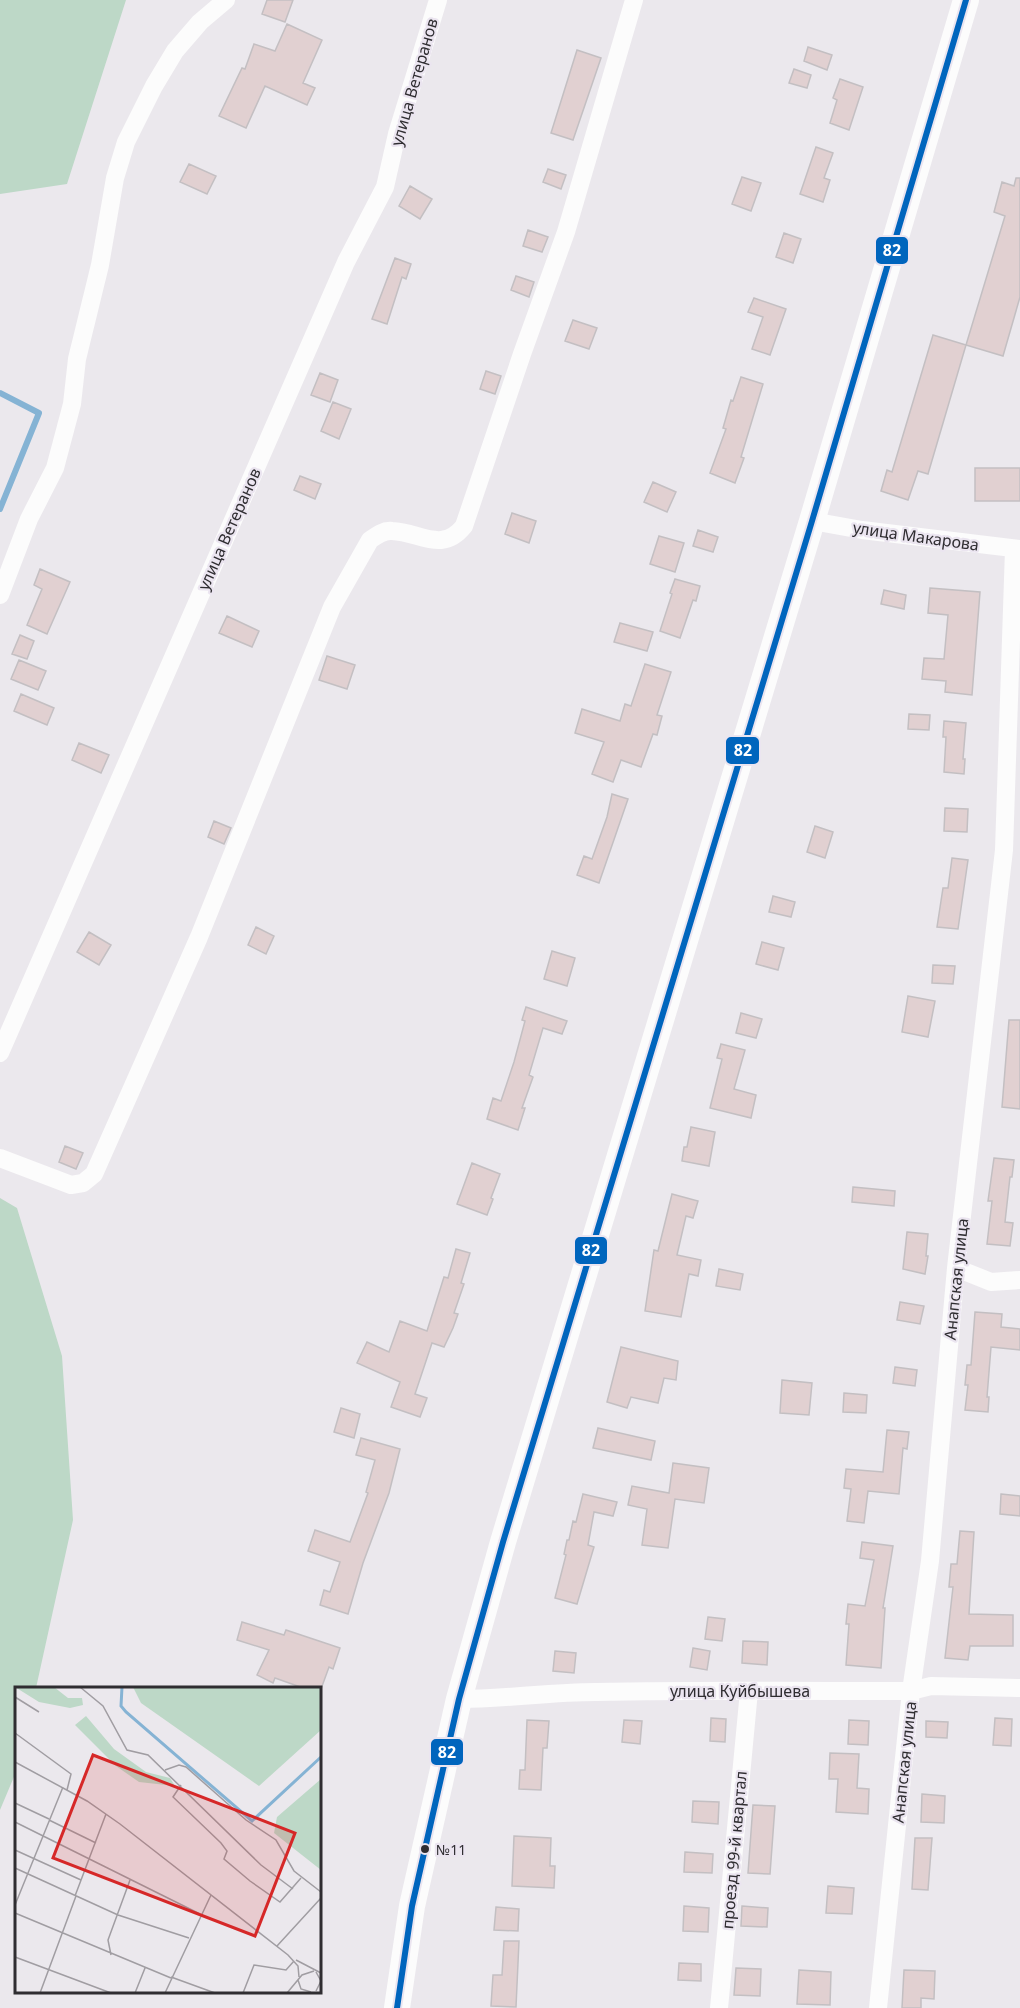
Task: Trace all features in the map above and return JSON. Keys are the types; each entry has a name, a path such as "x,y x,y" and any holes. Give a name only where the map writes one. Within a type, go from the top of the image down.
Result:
{"main road":[{"path":"397,2008 412,1906 459,1699 503,1542 812,520 966,0"}],"street":[{"path":"0,595 29,519 55,468 72,404 77,359 100,265 115,178 126,142 154,86 176,51 200,22 226,0"},
{"name":"улица Ветеранов","path":"0,1053 346,262 385,187 397,134 438,0"},
{"path":"0,1158 71,1185 83,1183 94,1174 200,937 332,607 370,540 380,533 392,531 435,540 448,539 457,535 464,526 566,232 634,0"},
{"name":"улица Макарова","path":"812,520 862,530 1017,549"},
{"name":"Анапская улица","path":"878,2008 911,1691 930,1561 956,1268 1004,850 1017,549"},
{"path":"956,1268 992,1282 1020,1280"},
{"name":"улица Куйбышева","path":"459,1699 503,1699 593,1692 911,1691 931,1686 1020,1688"},
{"name":"проезд 99-й квартал","path":"719,2008 749,1692"}],"green space":[{"path":"0,0 126,0 67,184 0,194"},
{"path":"0,1198 17,1208 62,1356 73,1520 36,1687 15,1687 15,1774 0,1810"}],"building":[{"path":"267,0 293,0 285,22 262,14"},
{"path":"287,24 322,40 303,83 315,88 307,105 265,86 246,128 219,116 242,68 245,69 254,44 275,51"},
{"path":"808,47 832,55 827,70 804,61"},
{"path":"577,50 601,58 573,140 551,133"},
{"path":"794,69 811,75 807,88 789,83"},
{"path":"840,79 863,87 849,130 830,123 837,100 833,98"},
{"path":"816,147 833,153 824,178 830,180 823,202 800,194"},
{"path":"189,164 216,176 207,194 180,182"},
{"path":"548,169 566,175 561,189 543,182"},
{"path":"742,177 761,183 751,211 732,204"},
{"path":"1016,178 1020,178 1020,297 1003,356 966,345 1005,216 994,212 1002,182 1014,186"},
{"path":"410,186 432,199 420,219 399,206"},
{"path":"528,230 548,237 542,252 523,246"},
{"path":"784,233 801,239 793,263 776,257"},
{"path":"395,258 411,264 406,279 402,277 387,324 372,319"},
{"path":"516,276 534,282 529,297 511,290"},
{"path":"754,298 786,309 770,355 752,349 763,317 748,312"},
{"path":"573,320 597,328 589,349 565,341"},
{"path":"933,335 966,345 928,474 918,471 908,500 881,491 887,470 892,472"},
{"path":"486,371 501,376 495,394 480,389"},
{"path":"320,373 338,380 330,402 311,395"},
{"path":"741,377 763,384 741,457 744,458 735,483 710,473 726,429 723,428 731,400 733,401"},
{"path":"333,402 351,409 339,439 321,431"},
{"path":"975,468 1020,468 1020,501 975,501"},
{"path":"300,476 321,484 315,499 294,490"},
{"path":"653,482 676,492 667,512 644,502"},
{"path":"512,513 536,521 529,543 505,534"},
{"path":"698,530 718,537 713,552 693,546"},
{"path":"659,536 684,543 675,572 650,564"},
{"path":"40,569 70,582 47,634 27,625 42,589 34,585"},
{"path":"675,579 700,586 680,638 660,631"},
{"path":"930,588 980,592 972,695 945,692 946,681 922,679 924,658 944,659 948,615 928,613"},
{"path":"884,590 906,595 904,609 881,604"},
{"path":"227,616 259,631 252,647 219,633"},
{"path":"620,623 653,632 647,651 614,642"},
{"path":"20,635 34,641 27,659 12,654"},
{"path":"327,656 355,665 347,689 319,680"},
{"path":"19,660 46,671 38,690 11,679"},
{"path":"645,664 671,672 657,715 662,716 657,735 653,734 641,767 621,760 613,782 592,774 604,742 575,733 582,709 620,721 625,704 631,706"},
{"path":"21,694 54,708 47,725 14,711"},
{"path":"909,714 930,715 929,730 908,729"},
{"path":"944,721 966,723 964,774 944,772 946,737 943,737"},
{"path":"79,743 109,755 101,773 72,760"},
{"path":"612,794 628,799 599,883 577,875 584,856 592,859 607,817"},
{"path":"945,808 968,809 967,832 944,831"},
{"path":"214,821 231,828 224,844 208,837"},
{"path":"815,826 833,832 825,858 807,852"},
{"path":"952,858 968,860 958,929 937,927 943,888 948,888"},
{"path":"773,896 795,902 791,917 769,912"},
{"path":"256,927 274,936 266,954 248,945"},
{"path":"89,932 111,945 99,965 77,952"},
{"path":"762,942 784,948 778,970 756,964"},
{"path":"552,951 575,958 567,986 544,979"},
{"path":"933,965 955,966 953,984 932,983"},
{"path":"908,996 935,1001 928,1037 902,1032"},
{"path":"526,1007 567,1021 562,1034 543,1028 529,1075 533,1077 522,1108 525,1108 518,1130 487,1119 493,1098 501,1101 525,1021 522,1020"},
{"path":"741,1013 762,1019 756,1038 736,1033"},
{"path":"1009,1020 1020,1020 1020,1109 1002,1107"},
{"path":"721,1044 745,1050 734,1089 756,1095 751,1118 710,1108 722,1059 717,1058"},
{"path":"691,1127 715,1132 709,1166 682,1161"},
{"path":"65,1146 83,1153 76,1169 59,1162"},
{"path":"994,1158 1014,1160 1005,1222 1013,1223 1010,1246 987,1244 992,1201 988,1201"},
{"path":"472,1163 500,1174 487,1215 457,1204"},
{"path":"853,1187 895,1191 894,1206 852,1202"},
{"path":"672,1194 698,1201 693,1218 686,1216 677,1255 701,1260 698,1276 689,1274 681,1317 645,1311 654,1250 658,1251"},
{"path":"907,1232 928,1234 925,1274 903,1269"},
{"path":"456,1249 470,1253 461,1283 464,1284 454,1313 458,1314 444,1347 432,1343 415,1394 427,1398 420,1417 391,1407 400,1382 357,1363 367,1342 389,1352 400,1321 427,1331 444,1277 448,1278"},
{"path":"719,1269 743,1274 740,1290 716,1286"},
{"path":"900,1302 924,1306 920,1324 897,1320"},
{"path":"975,1312 1002,1314 1001,1327 1020,1329 1020,1350 991,1347 988,1412 965,1410 968,1385 965,1385 967,1365 971,1365"},
{"path":"621,1347 678,1361 676,1380 664,1378 658,1403 631,1397 627,1408 607,1402"},
{"path":"895,1367 917,1370 915,1386 893,1383"},
{"path":"782,1380 812,1383 809,1415 780,1413"},
{"path":"844,1393 867,1395 866,1413 843,1412"},
{"path":"341,1408 360,1414 354,1438 334,1432"},
{"path":"598,1428 655,1441 651,1460 593,1448"},
{"path":"887,1430 909,1432 907,1449 903,1448 899,1494 868,1491 864,1523 847,1521 851,1489 844,1488 846,1469 883,1472"},
{"path":"361,1438 400,1449 389,1493 363,1563 348,1614 320,1605 324,1590 330,1592 340,1562 308,1551 315,1530 350,1542 368,1493 366,1492 375,1460 356,1455"},
{"path":"673,1463 709,1468 704,1503 675,1499 668,1548 642,1545 647,1509 628,1505 632,1486 669,1493"},
{"path":"583,1494 617,1502 613,1516 594,1512 588,1545 594,1547 577,1604 555,1598 566,1555 564,1554 567,1540 569,1540 573,1521 576,1522"},
{"path":"1001,1494 1020,1496 1020,1516 1000,1514"},
{"path":"960,1531 974,1532 969,1614 1013,1615 1013,1646 970,1646 968,1660 945,1658 953,1587 949,1587 951,1564 957,1564"},
{"path":"862,1542 893,1546 883,1608 885,1608 881,1668 846,1665 848,1604 865,1606 874,1560 860,1558"},
{"path":"708,1617 725,1619 722,1641 705,1639"},
{"path":"242,1622 284,1635 286,1630 340,1648 333,1669 329,1667 321,1689 321,1687 300,1687 275,1678 273,1683 257,1675 269,1650 237,1640"},
{"path":"743,1641 768,1642 767,1665 742,1663"},
{"path":"693,1648 710,1651 707,1670 690,1667"},
{"path":"555,1651 576,1653 574,1673 553,1671"},
{"path":"711,1718 726,1719 725,1742 710,1741"},
{"path":"995,1718 1012,1719 1011,1746 993,1745"},
{"path":"527,1720 549,1721 547,1748 543,1748 541,1790 519,1789 520,1770 525,1770"},
{"path":"624,1720 642,1721 640,1744 622,1742"},
{"path":"849,1720 869,1721 868,1745 848,1744"},
{"path":"926,1721 948,1722 947,1738 926,1737"},
{"path":"830,1753 859,1754 857,1788 869,1789 868,1814 836,1812 838,1779 829,1779"},
{"path":"922,1794 945,1796 944,1823 921,1822"},
{"path":"693,1801 719,1802 718,1824 692,1822"},
{"path":"753,1805 775,1806 770,1874 748,1873"},
{"path":"514,1836 551,1838 550,1866 555,1866 554,1888 512,1886"},
{"path":"915,1838 932,1838 928,1890 912,1889"},
{"path":"685,1852 713,1854 712,1873 684,1872"},
{"path":"828,1886 854,1888 852,1914 826,1913"},
{"path":"684,1906 709,1908 708,1932 683,1931"},
{"path":"742,1906 768,1908 767,1927 741,1926"},
{"path":"496,1907 519,1909 518,1931 494,1930"},
{"path":"504,1941 519,1941 516,2007 491,2006 493,1975 502,1975"},
{"path":"679,1963 701,1964 701,1981 678,1980"},
{"path":"736,1968 761,1969 760,1996 734,1995"},
{"path":"799,1970 831,1972 830,2005 797,2004"},
{"path":"904,1970 935,1971 934,1999 921,1998 921,2008 902,2008"}],"waterway":[{"path":"0,393 39,413 0,509"}],"transit line":[{"name":"82","path":"397,2008 412,1906 459,1699 503,1542 812,521 966,0"}],"place":[{"name":"№11","path":"425,1849"}]}
